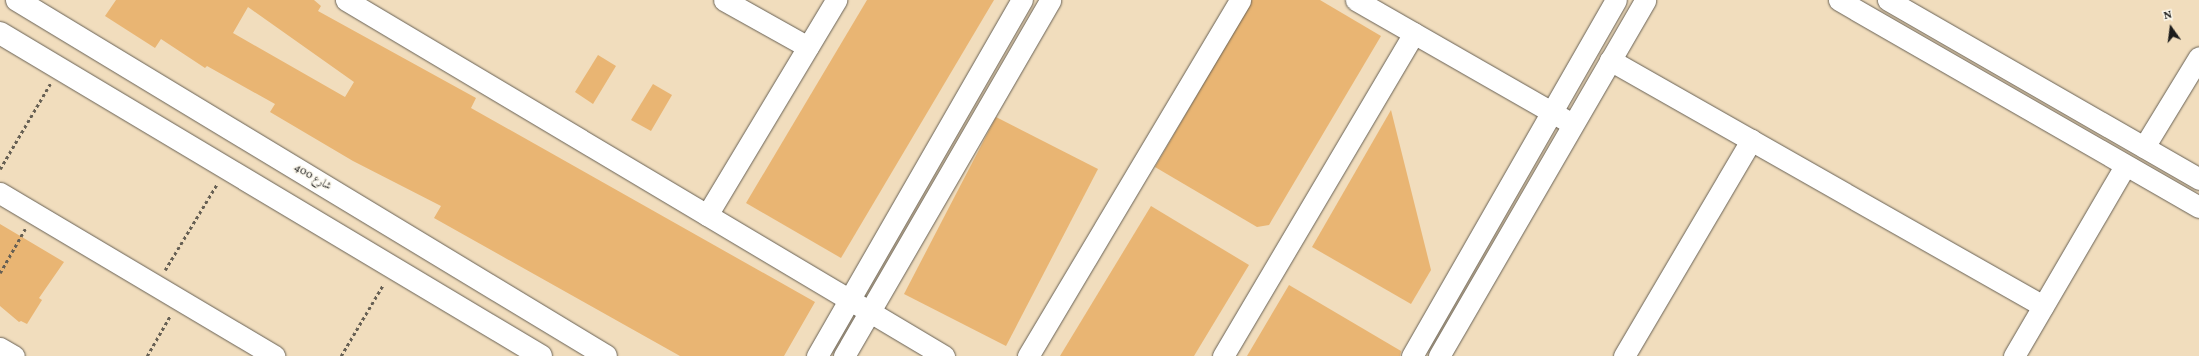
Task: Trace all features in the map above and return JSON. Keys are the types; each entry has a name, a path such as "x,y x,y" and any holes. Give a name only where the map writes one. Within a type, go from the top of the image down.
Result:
{"street":[{"name":"شارع 400","path":"18,0 606,356"},
{"path":"346,0 944,356"},
{"path":"724,0 808,47"},
{"path":"707,215 836,0"},
{"path":"817,356 1022,0"},
{"path":"844,356 1050,0"},
{"path":"1028,356 1240,0"},
{"path":"1356,0 1573,124"},
{"path":"1412,356 1616,0"},
{"path":"1439,356 1645,0"},
{"path":"1839,0 2199,208"},
{"path":"1888,0 2199,179"},
{"path":"0,33 541,356"},
{"path":"1223,356 1414,33"},
{"path":"2144,147 2199,57"},
{"path":"1610,60 2043,306"},
{"path":"1624,356 1751,140"},
{"path":"2014,356 2125,166"},
{"path":"0,193 274,356"},
{"path":"0,348 14,356"}],"path":[{"path":"0,169 60,68"},
{"path":"156,286 227,168"},
{"path":"0,273 35,214"},
{"path":"341,356 393,267"},
{"path":"147,356 179,300"}],"building":[{"path":"116,0 314,0 321,6 318,11 476,98 471,108 815,302 784,356 680,356 434,218 441,206 353,161 270,112 275,104 207,66 205,68 161,39 155,48 105,16","holes":["248,7 354,82 345,97 233,33"]},
{"path":"867,0 994,0 841,258 746,203"},
{"path":"1252,0 1320,0 1381,36 1269,225 1257,227 1155,167"},
{"path":"598,55 616,66 593,104 575,92"},
{"path":"653,84 672,95 651,131 631,120"},
{"path":"1391,110 1431,270 1411,304 1312,247"},
{"path":"996,117 1098,169 1006,346 904,294"},
{"path":"1151,206 1249,265 1194,356 1060,356"},
{"path":"0,224 64,262 39,298 42,300 27,324 21,321 19,322 0,306"},
{"path":"1289,285 1401,351 1400,356 1247,356"}]}
